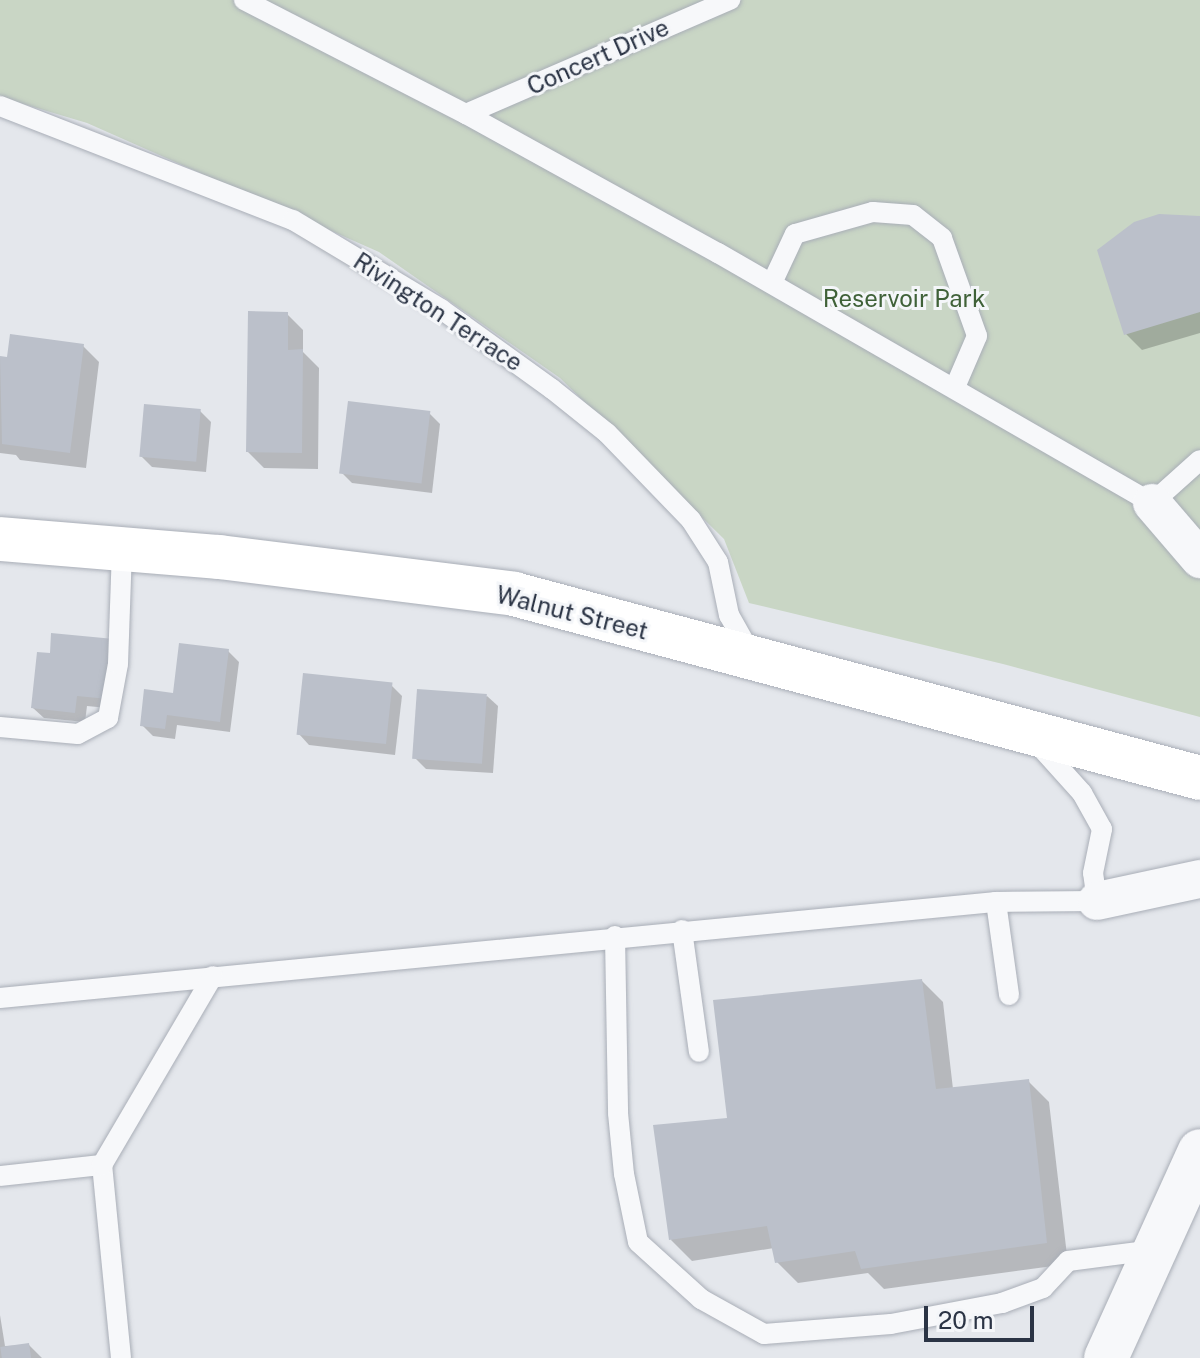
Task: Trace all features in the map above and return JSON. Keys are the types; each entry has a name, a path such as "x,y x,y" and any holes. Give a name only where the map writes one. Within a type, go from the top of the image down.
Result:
{"main road":[{"name":"Walnut Street","path":"0,539 219,557 514,594 1200,778"}],"street":[{"path":"1152,503 1200,559"},
{"path":"1097,901 1200,879"},
{"path":"1106,1358 1155,1249 1198,1172"}],"lane":[{"path":"244,0 466,114 772,283 1152,503 1200,460"},
{"name":"Concert Drive","path":"466,114 730,0"},
{"name":"Rivington Terrace","path":"0,106 293,220 441,309 552,389 607,433 691,520 718,562 729,615 756,661"},
{"path":"772,283 795,234 873,212 913,215 942,238 977,336 955,387"},
{"path":"0,727 78,734 108,718 118,664 122,549"},
{"path":"0,998 395,961 615,936 996,902 1097,901 1093,873 1102,829 1082,793 1027,734"},
{"path":"996,902 1009,995"},
{"path":"682,930 699,1052"},
{"path":"615,936 618,1113 624,1174 638,1242 701,1299 764,1334 891,1324 1002,1303 1043,1288 1068,1261 1155,1249"},
{"path":"121,1358 102,1165 213,976"},
{"path":"0,1176 102,1165"}],"green space":[{"name":"Reservoir Park","path":"0,0 1200,0 1200,717 1003,664 749,603 724,539 560,378 379,252 87,123 0,97"}],"building":[{"path":"1159,214 1200,216 1200,312 1124,335 1097,250 1134,222"},
{"path":"248,311 288,312 288,350 303,349 302,453 246,452"},
{"path":"10,334 84,344 70,453 2,444 0,356 7,357"},
{"path":"348,401 430,411 421,484 339,473"},
{"path":"144,404 201,409 196,462 139,457"},
{"path":"51,633 114,639 108,699 77,696 75,713 31,708 37,652 50,653"},
{"path":"179,643 229,649 220,722 167,715 165,729 140,726 144,689 173,693"},
{"path":"303,673 393,682 386,744 297,735"},
{"path":"417,689 487,694 482,764 412,759"},
{"path":"922,979 936,1089 1029,1079 1047,1243 861,1269 855,1251 775,1263 767,1226 669,1240 653,1125 727,1118 713,1000"},
{"path":"29,1343 31,1358 2,1358 0,1347"}]}
